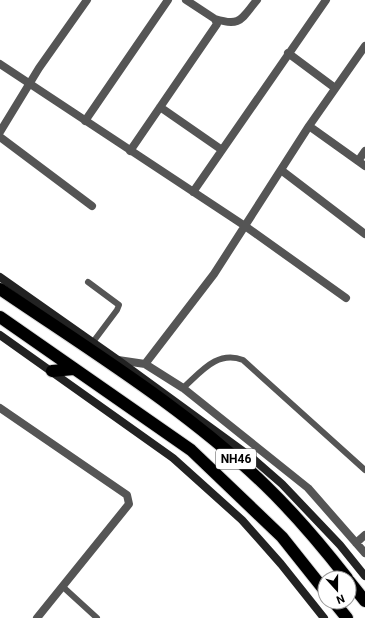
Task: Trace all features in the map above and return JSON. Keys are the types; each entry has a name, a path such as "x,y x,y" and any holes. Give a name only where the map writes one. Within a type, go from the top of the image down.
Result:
{"highway":[{"name":"NH46","path":"0,290 58,329 91,346 112,360 137,382 218,444 265,486 329,555 341,570"},
{"name":"NH46","path":"0,317 191,450 282,537 317,581"},
{"path":"52,371 74,369"},
{"path":"357,591 365,601"}],"street":[{"path":"0,132 29,84 87,0"},
{"path":"85,121 168,0"},
{"path":"186,0 215,19 233,23 240,21 257,0"},
{"path":"193,192 326,0"},
{"path":"130,151 217,24 215,19"},
{"path":"145,364 214,274 309,126 365,46"},
{"path":"288,53 335,88"},
{"path":"0,64 245,226 346,298"},
{"path":"160,107 222,150"},
{"path":"309,126 362,163 365,151"},
{"path":"0,137 92,206"},
{"path":"280,170 365,234"},
{"path":"0,277 77,331 91,346"},
{"path":"0,335 173,458 242,520 281,564 324,618"},
{"path":"112,360 131,369 251,457 282,484 340,545 365,576"},
{"name":"NH46","path":"112,360 145,364 183,388 308,488 365,553"},
{"path":"0,408 121,490 129,498 129,504 37,618"},
{"path":"356,543 365,535"}],"lane":[{"path":"88,282 118,305 117,310 91,346"},
{"path":"183,388 209,364 221,358 232,356 242,360 365,470"},
{"path":"62,586 97,618"}]}
